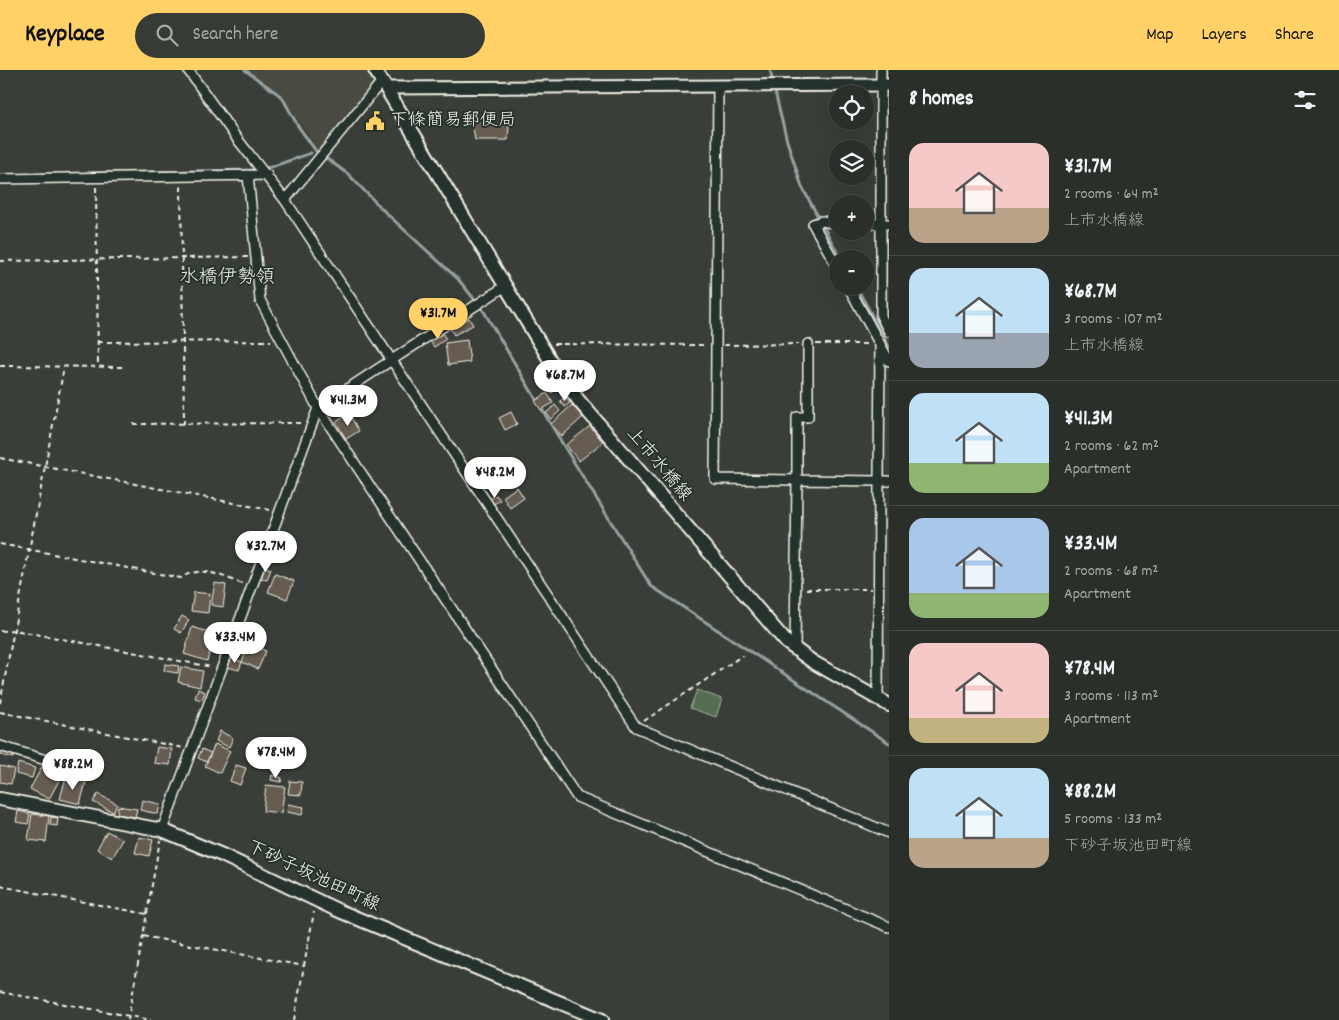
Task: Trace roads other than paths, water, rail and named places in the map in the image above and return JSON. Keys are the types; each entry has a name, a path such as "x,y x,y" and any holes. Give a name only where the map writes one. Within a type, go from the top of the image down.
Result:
{"main road":[{"name":"上市水橋線","path":"382,80 504,287 556,370 579,401 765,620 795,649 813,662 884,702"},
{"name":"下砂子坂池田町線","path":"0,799 162,830 222,854 316,900 602,1020"}],"street":[{"path":"188,70 235,136 285,200 636,727 889,833"},
{"path":"881,70 885,85 881,316 889,332"},
{"path":"285,200 382,80 718,86 885,85"},
{"path":"718,86 715,479 889,481"},
{"path":"248,175 260,300 318,408 577,797 889,927"},
{"path":"0,179 267,175"},
{"path":"829,222 822,221 813,224 829,252"},
{"path":"162,830 318,408 504,287"},
{"path":"853,295 889,361"},
{"path":"795,649 797,417 808,417 808,344"},
{"path":"880,344 878,481 880,590 885,644 884,702"},
{"path":"0,746 49,761"}],"waterway":[{"path":"245,70 282,97 298,126 316,151 348,174 386,213 458,279 483,310 565,448 651,586 889,743"},
{"path":"770,70 773,82"},
{"path":"774,88 787,141 802,187 836,250"},
{"path":"42,174 251,170 271,167 311,153"},
{"path":"861,295 889,347"}],"place":[{"name":"下條簡易郵便局","path":"375,121"}],"district":[{"name":"水橋伊勢領","path":"227,278"}]}
